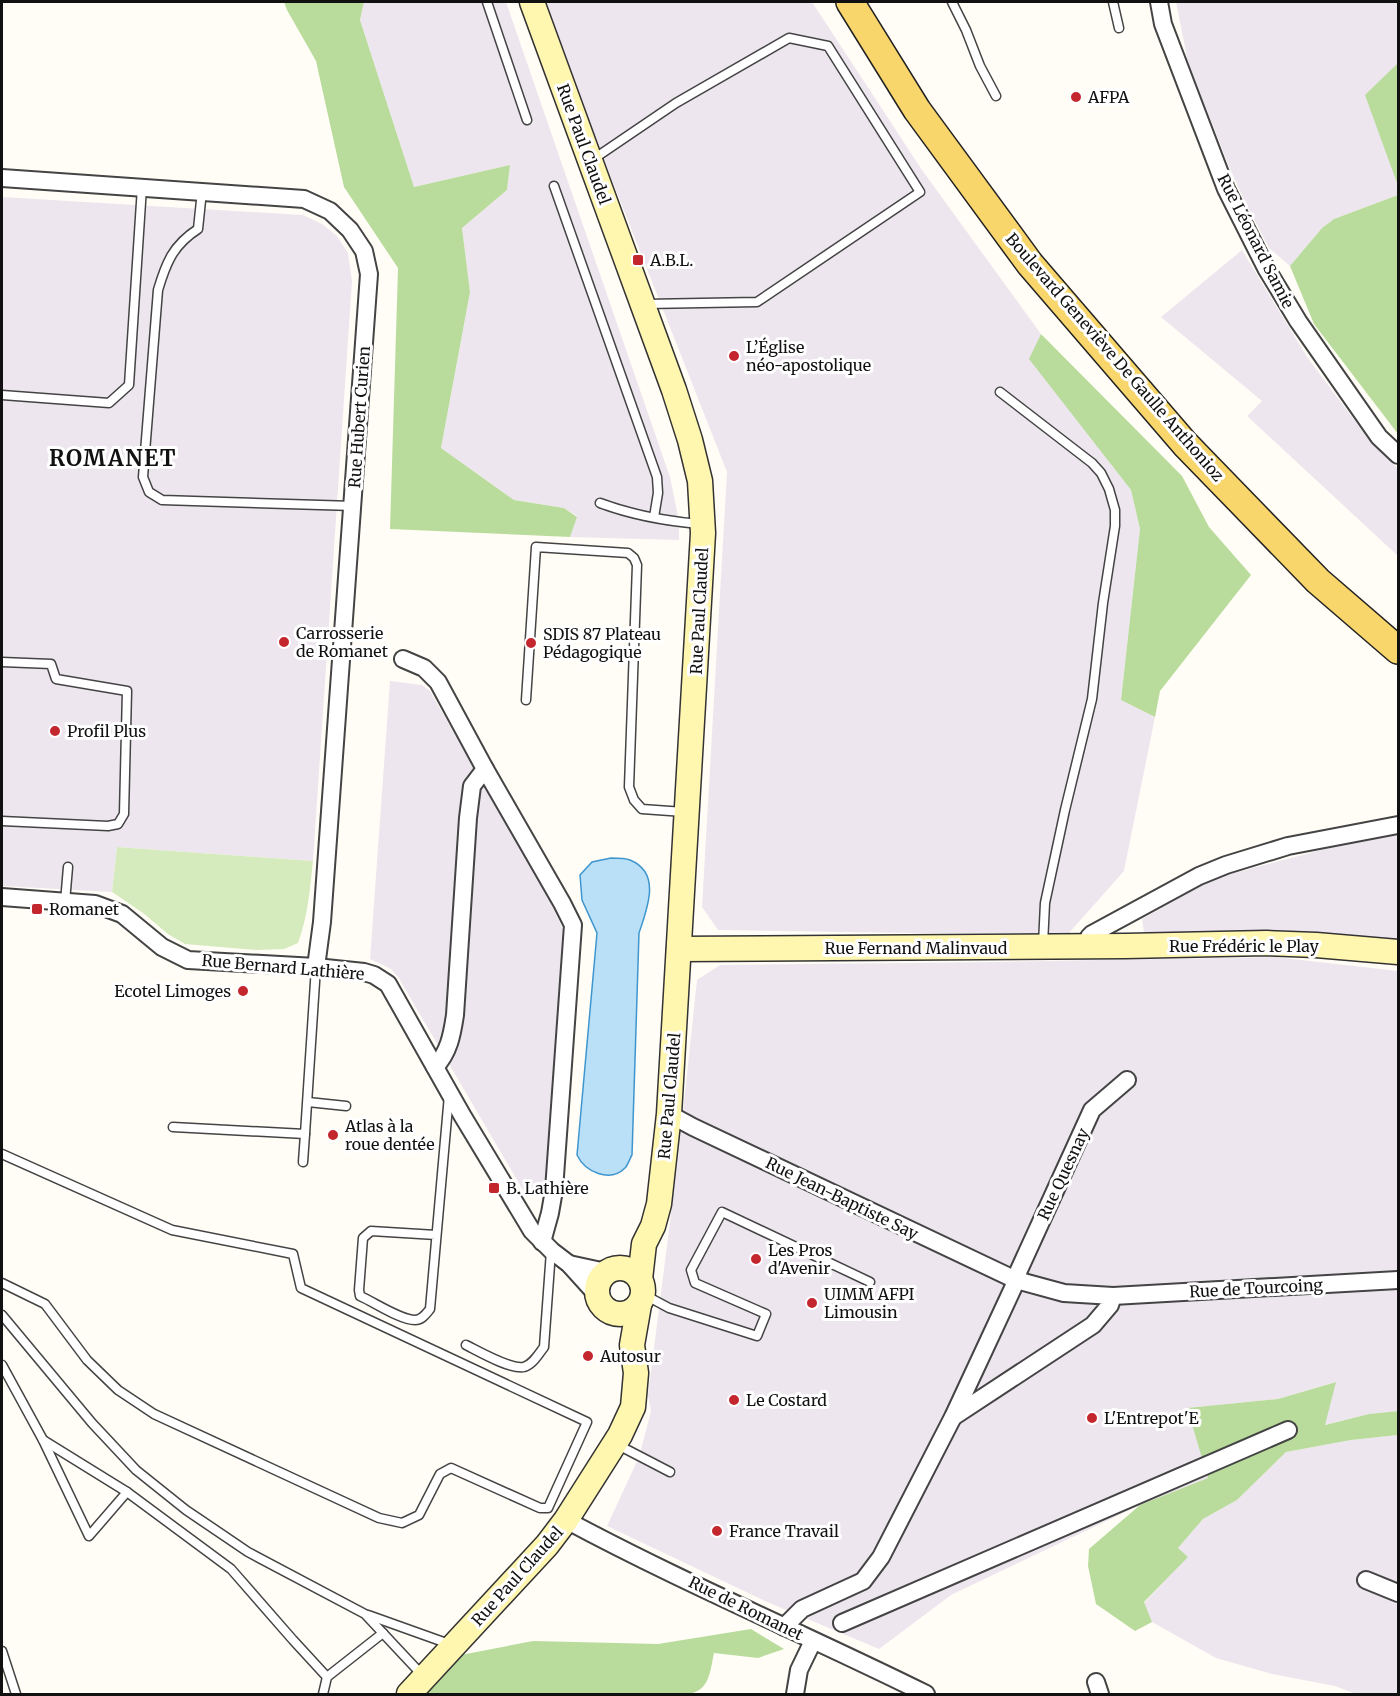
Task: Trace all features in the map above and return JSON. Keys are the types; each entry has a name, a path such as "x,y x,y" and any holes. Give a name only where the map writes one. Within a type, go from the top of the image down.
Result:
{"main road":[{"name":"Boulevard Geneviève De Gaulle Anthonioz","path":"850,2 917,110 1030,264 1185,444 1318,580 1398,650"},
{"name":"Boulevard Geneviève De Gaulle Anthonioz","path":"870,2 930,96 1042,254 1185,421 1332,570 1398,628"}],"street":[{"name":"Rue Paul Claudel","path":"417,1686 547,1545 566,1520 615,1443 633,1407 636,1374 633,1345 641,1293 644,1244 653,1226 659,1204 669,1114 703,524 700,481 674,390 532,2"},
{"name":"Rue Léonard Samie","path":"1159,2 1163,24 1226,189 1266,268 1298,321 1379,437 1398,455"},
{"name":"Rue Hubert Curien","path":"2,178 304,198 330,211 350,230 364,251 369,274 322,922 316,967"},
{"path":"403,659 424,669 438,682 573,925 554,1190 547,1246"},
{"path":"435,1067 442,1059 452,1038 468,818 472,786 485,769"},
{"path":"1089,947 1089,937 1092,934 1198,876 1287,846 1398,825"},
{"name":"Rue Bernard Lathière","path":"2,897 95,904 122,914 162,947 188,960 364,972 388,984 527,1221 547,1246 569,1264 604,1304"},
{"path":"1126,946 1127,924 1137,909"},
{"name":"Rue Frédéric le Play","path":"1089,947 1266,943 1398,952"},
{"name":"Rue Fernand Malinvaud","path":"679,949 1089,947"},
{"name":"Rue Quesnay","path":"1016,1280 1092,1110 1127,1080"},
{"name":"Rue Jean-Baptiste Say","path":"669,1114 1016,1280"},
{"name":"Rue Paul Claudel","path":"612,1270 644,1244"},
{"name":"Rue Bernard Lathière","path":"569,1264 612,1270"},
{"path":"612,1270 631,1270 641,1293 634,1310 627,1314 619,1314 604,1304 597,1287 600,1278 612,1270"},
{"path":"784,1627 802,1609 863,1581 881,1557 953,1417 1016,1280"},
{"name":"Rue de Tourcoing","path":"1016,1280 1064,1293 1113,1296 1398,1280"},
{"path":"953,1417 1093,1325 1110,1305 1113,1296"},
{"name":"Rue Paul Claudel","path":"604,1304 633,1345"},
{"path":"842,1623 1288,1430"},
{"name":"Rue de Romanet","path":"566,1520 926,1695"},
{"path":"1366,1580 1398,1593"},
{"path":"795,1695 799,1670 813,1641"}],"lane":[{"path":"487,2 527,120"},
{"path":"952,2 996,96"},
{"path":"1113,2 1119,28"},
{"path":"590,161 676,103 789,38 828,46 920,192 757,302 643,304"},
{"path":"554,186 657,477 658,493 654,518"},
{"path":"2,395 109,403 129,385 142,187"},
{"path":"201,191 198,229 185,237 166,263 158,290 143,477 149,492 162,500 353,506"},
{"path":"1000,392 1092,463 1101,473 1109,489 1115,510 1115,526 1092,699 1045,903 1043,947"},
{"path":"600,503 654,518 703,524"},
{"path":"526,700 536,547 628,553 637,565 629,786 634,801 642,809 687,812"},
{"path":"2,662 51,664 56,679 127,691 124,814 118,824 108,826 2,821"},
{"path":"65,902 68,867"},
{"path":"303,1162 316,967"},
{"path":"436,1235 371,1231 363,1238 360,1296 402,1317 415,1320 423,1317 430,1309 449,1091"},
{"path":"308,1102 346,1106"},
{"path":"173,1127 305,1134"},
{"path":"2,1154 172,1230 293,1254 301,1288 587,1422 548,1508 540,1508 451,1468 440,1474 419,1515 402,1523 379,1518 154,1414 118,1390 87,1360 45,1304 2,1283"},
{"path":"641,1293 669,1308 758,1336 766,1314 695,1283 691,1270 722,1212 870,1282"},
{"path":"466,1345 516,1368 526,1367 535,1360 544,1347 547,1246"},
{"path":"2,1315 92,1423 136,1470 186,1510 248,1552 365,1614 454,1646"},
{"path":"2,1365 43,1440 89,1536 127,1492"},
{"path":"43,1440 127,1492 231,1569 327,1677"},
{"path":"615,1443 670,1472"},
{"path":"365,1614 383,1633 417,1686"},
{"path":"323,1695 327,1677 383,1633"},
{"path":"2,1651 16,1695"}],"shaded area":[{"path":"364,2 506,2 670,477 679,521 679,540 570,537 577,516 564,508 514,500 441,448 470,292 462,228 507,190 510,165 414,187 360,20"},
{"path":"545,2 812,2 922,170 1041,334 1030,359 1131,490 1140,529 1121,700 1155,717 1124,871 1069,933 718,930 702,907 727,472 595,137"},
{"path":"1176,2 1398,2 1398,63 1366,96 1398,186 1398,195 1334,219 1322,228 1290,266 1269,248 1228,164 1188,62"},
{"path":"2,197 303,215 322,224 337,236 348,253 352,281 313,861 117,847 112,892 2,886"},
{"path":"1242,250 1307,357 1367,437 1398,469 1398,556 1247,416 1262,401 1161,317"},
{"path":"390,681 422,685 430,691 551,903 563,930 545,1195 527,1197 398,977 391,969 370,959"},
{"path":"1398,835 1398,941 1288,932 1144,932 1142,919 1215,878 1348,843"},
{"path":"1275,957 1398,971 1398,1411 1369,1414 1324,1425 1335,1382 1278,1399 1188,1408 1209,1478 1140,1505 951,1595 879,1649 767,1602 607,1526 639,1457 651,1411 648,1395 678,1159 697,980 720,965"},
{"path":"1398,1435 1398,1694 1356,1694 1335,1686 1272,1674 1216,1658 1152,1622 1144,1603 1187,1557 1178,1548 1203,1519 1237,1500 1286,1452 1351,1440"}],"green space":[{"path":"284,2 364,2 360,20 414,187 510,165 507,190 462,228 470,292 441,448 514,500 564,508 577,517 570,537 390,529 398,268 344,187 316,61"},
{"path":"1398,63 1398,186 1365,95"},
{"path":"1398,195 1398,434 1314,324 1290,266 1322,228 1334,219"},
{"path":"1041,334 1182,476 1209,527 1251,575 1160,691 1155,717 1121,700 1140,529 1131,490 1029,359"},
{"path":"117,847 313,861 310,892 298,943 284,949 257,950 185,944 112,892"},
{"path":"1336,1382 1325,1425 1369,1414 1398,1411 1398,1435 1351,1440 1286,1452 1237,1500 1203,1519 1178,1548 1188,1557 1144,1602 1152,1622 1135,1631 1096,1604 1088,1566 1089,1549 1140,1505 1208,1478 1187,1408 1278,1399"},
{"path":"751,1629 784,1649 758,1658 714,1653 705,1684 696,1692 689,1694 424,1694 461,1655 533,1641 658,1644"}],"water":[{"path":"611,858 628,859 640,866 646,874 650,892 639,933 632,1155 625,1168 612,1175 605,1175 592,1171 577,1155 597,933 582,900 580,875 592,862"}],"place":[{"name":"AFPA","path":"1076,97"},
{"name":"A.B.L.","path":"638,260"},
{"name":"L’Église néo-apostolique","path":"734,356"},
{"name":"Carrosserie de Romanet","path":"284,642"},
{"name":"SDIS 87 Plateau Pédagogique","path":"531,643"},
{"name":"Profil Plus","path":"55,731"},
{"name":"Romanet","path":"37,909"},
{"name":"Ecotel Limoges","path":"243,991"},
{"name":"Atlas à la roue dentée","path":"333,1135"},
{"name":"B. Lathière","path":"494,1188"},
{"name":"Les Pros d'Avenir","path":"756,1259"},
{"name":"UIMM AFPI Limousin","path":"812,1303"},
{"name":"Autosur","path":"588,1356"},
{"name":"Le Costard","path":"734,1400"},
{"name":"L'Entrepot'E","path":"1092,1418"},
{"name":"France Travail","path":"717,1531"}],"district":[{"name":"ROMANET","path":"113,458"}]}
